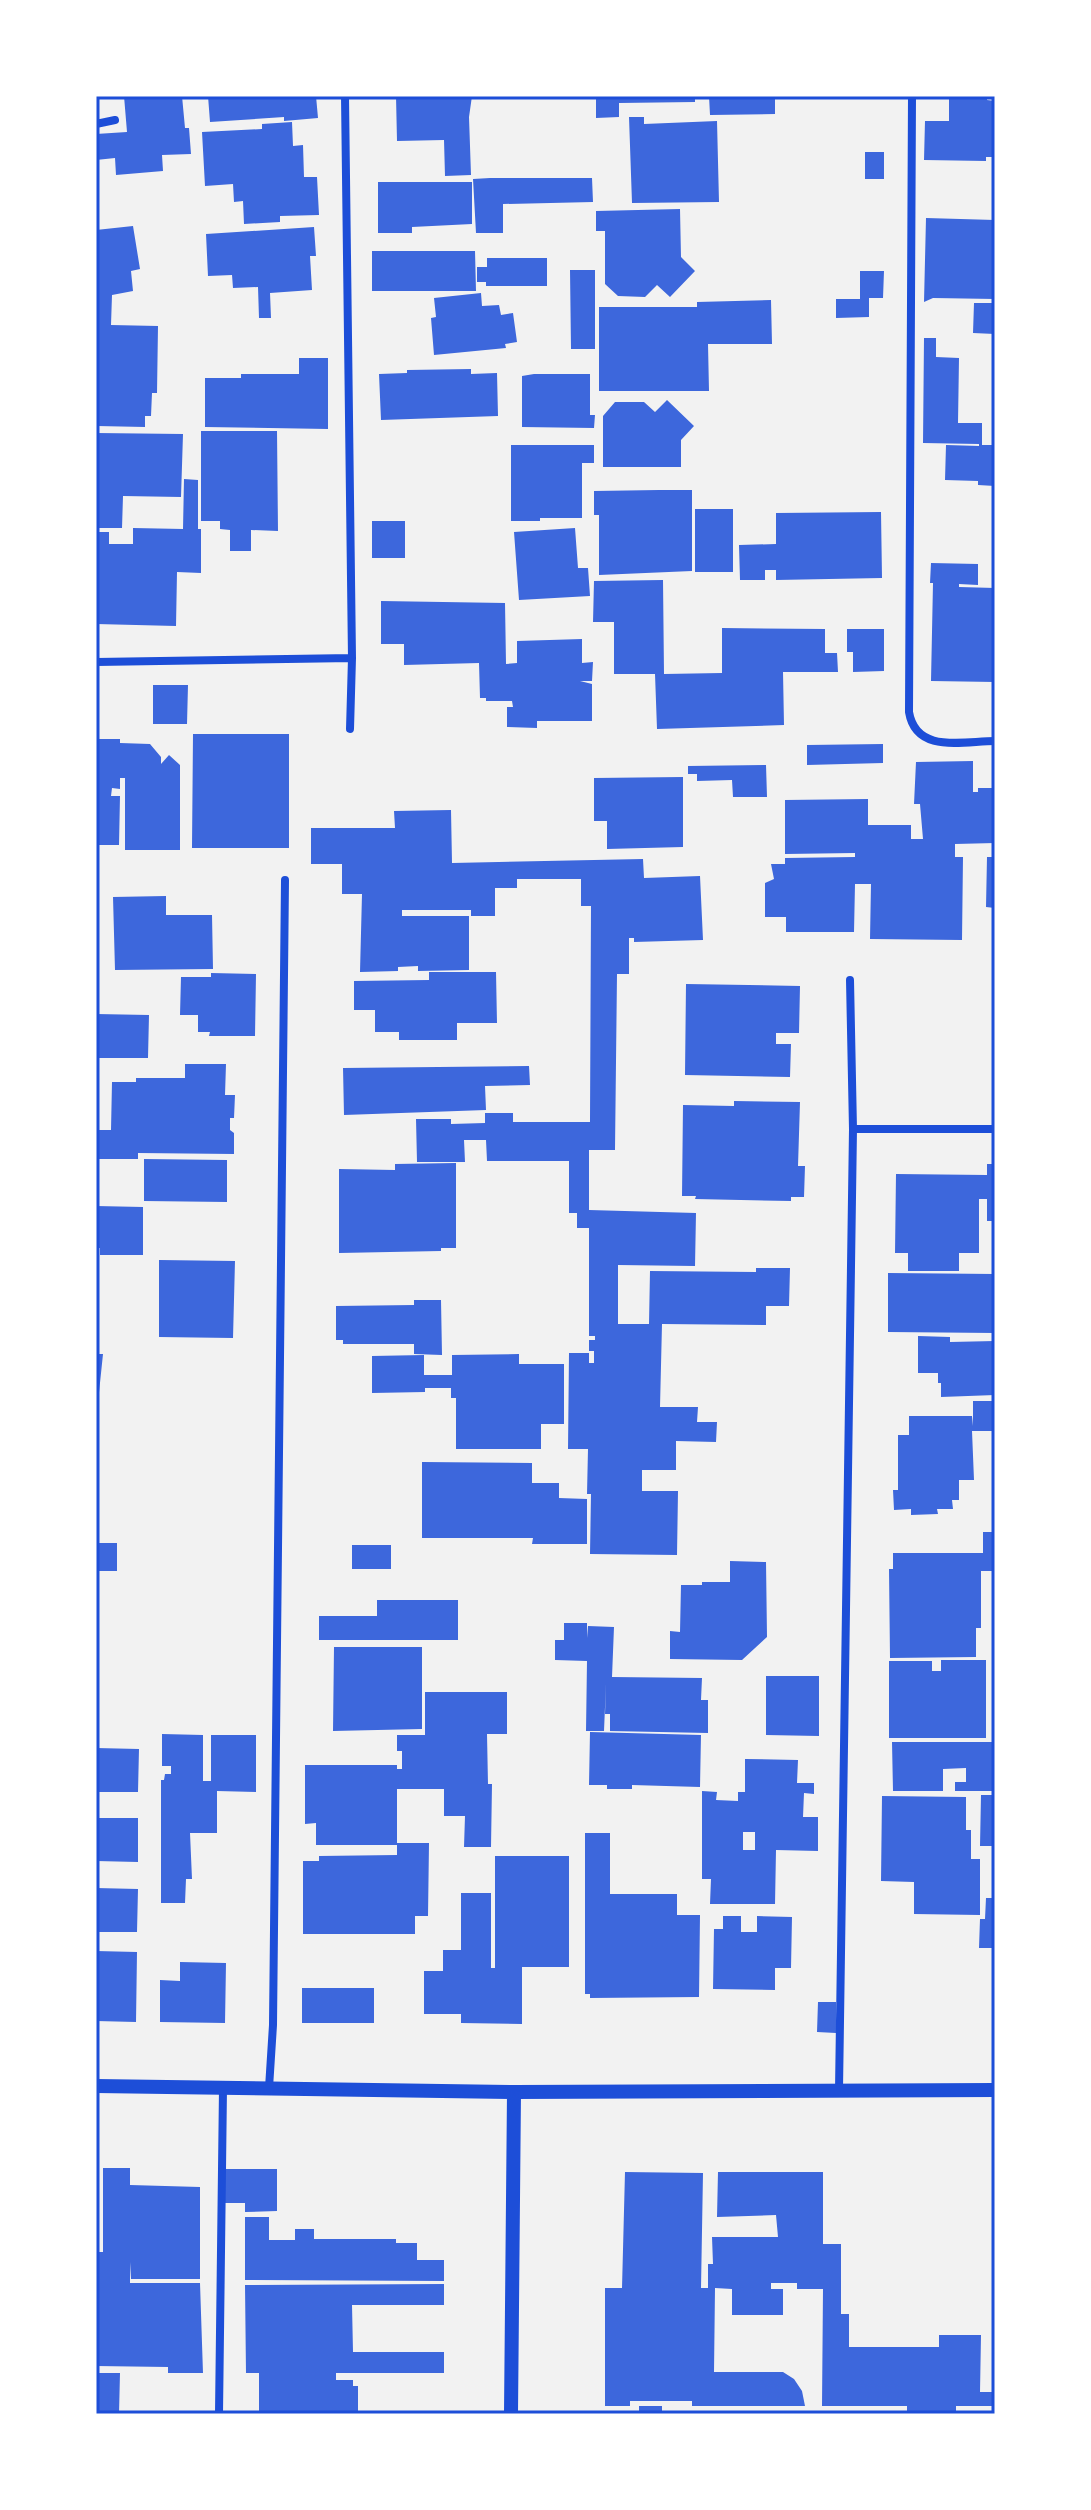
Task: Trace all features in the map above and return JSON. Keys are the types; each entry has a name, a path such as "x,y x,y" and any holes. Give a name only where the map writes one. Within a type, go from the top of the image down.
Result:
{"street":[{"path":"345,96 352,658 350,729"},
{"path":"912,96 909,712 911,727 931,741 995,741"},
{"path":"96,124 115,120"},
{"path":"96,662 352,658"},
{"path":"269,2088 273,2025 285,880"},
{"path":"839,2090 853,1129 850,980"},
{"path":"853,1129 995,1129"},
{"path":"96,2086 514,2092 995,2090"},
{"path":"219,2414 223,2088"},
{"path":"511,2414 514,2092"}],"building":[{"path":"124,96 182,96 191,154 162,155 163,171 116,175 115,158 96,160 96,134 127,132"},
{"path":"208,96 316,96 318,118 210,122"},
{"path":"396,96 472,96 469,117 471,175 445,176 444,140 397,141"},
{"path":"596,96 695,96 695,102 619,103 619,117 596,118"},
{"path":"709,96 775,96 775,114 710,115"},
{"path":"949,96 987,96 987,100 995,101 995,157 986,157 986,161 924,160 925,121 949,121"},
{"path":"629,117 644,117 644,124 717,121 719,202 632,203"},
{"path":"292,122 293,146 303,145 304,177 317,177 319,215 280,216 280,222 244,224 243,201 234,202 233,184 205,186 202,132 262,129 262,124"},
{"path":"865,152 884,152 884,179 865,179"},
{"path":"592,178 593,202 503,204 503,233 476,233 473,179"},
{"path":"378,182 472,182 472,224 412,227 412,233 378,233"},
{"path":"680,209 681,257 695,271 670,297 657,285 645,297 618,296 605,284 605,231 596,231 596,211"},
{"path":"926,218 995,220 995,299 933,298 924,302"},
{"path":"133,226 140,269 131,271 133,291 112,295 111,325 158,326 157,393 152,393 151,416 145,416 145,427 97,426 96,230"},
{"path":"314,227 316,256 310,256 312,290 270,293 271,318 259,318 258,287 233,288 232,275 208,276 206,234"},
{"path":"372,251 475,251 476,291 372,291"},
{"path":"487,258 547,258 547,286 486,286 486,282 477,282 477,267 487,267"},
{"path":"570,270 595,270 595,349 571,349"},
{"path":"860,271 884,271 883,298 869,298 869,317 836,318 836,299 860,299"},
{"path":"481,293 482,306 499,305 501,315 513,313 517,342 505,344 506,348 434,355 431,318 436,317 434,298"},
{"path":"771,300 772,344 708,344 709,391 599,391 599,307 697,307 697,302"},
{"path":"974,303 995,303 995,334 973,333"},
{"path":"924,338 936,338 936,357 959,358 958,423 982,423 982,445 995,445 995,486 978,485 978,481 945,480 946,445 979,444 923,443"},
{"path":"299,358 328,358 328,429 205,427 205,378 241,378 241,374 299,374"},
{"path":"471,369 471,374 497,373 498,416 381,420 379,374 407,373 407,370"},
{"path":"590,374 590,415 595,415 594,428 522,427 522,376"},
{"path":"667,400 694,426 681,440 681,467 603,467 603,416 615,402 644,402 655,412"},
{"path":"201,431 277,431 278,531 251,530 251,551 230,551 230,530 220,529 220,521 201,521"},
{"path":"96,433 183,434 181,497 123,496 122,528 96,528"},
{"path":"511,445 594,445 594,463 582,463 582,518 511,521"},
{"path":"184,479 198,480 201,573 177,572 176,626 96,624 96,532 109,532 109,544 133,544 133,528 183,529"},
{"path":"692,490 692,571 599,575 599,515 594,515 594,491"},
{"path":"695,509 733,509 733,572 695,572"},
{"path":"881,512 882,578 776,580 776,570 765,570 765,580 740,580 739,545 776,544 776,513"},
{"path":"372,521 405,521 405,558 372,558"},
{"path":"575,528 578,568 588,568 590,596 519,600 514,532"},
{"path":"931,563 978,564 978,585 959,584 959,587 995,588 995,682 931,681"},
{"path":"663,580 664,674 722,673 722,628 825,629 825,653 837,653 838,672 783,672 784,725 657,729 655,674 614,674 614,622 593,622 594,581"},
{"path":"381,601 505,603 506,664 517,663 517,641 582,639 582,663 593,662 592,681 580,681 592,684 592,721 537,721 537,728 507,727 507,707 513,707 512,701 486,701 486,698 480,698 479,663 404,665 404,644 381,644"},
{"path":"847,629 884,629 884,671 853,672 853,652 847,652"},
{"path":"153,685 188,685 187,724 153,724"},
{"path":"193,734 289,734 289,848 192,848"},
{"path":"96,739 150,744 161,757 161,764 169,755 180,765 180,850 125,850 125,778 120,778 120,789 112,788 111,796 120,796 119,845 96,845"},
{"path":"883,744 883,763 807,765 807,745"},
{"path":"973,761 973,792 978,792 978,788 995,788 995,843 955,844 955,857 963,857 962,940 870,939 871,884 855,884 854,932 786,932 786,917 765,917 765,883 774,879 771,864 785,864 785,858 855,857 855,853 785,854 785,800 868,799 868,825 911,825 911,839 923,839 920,804 914,804 916,762"},
{"path":"766,765 767,797 733,797 732,780 697,781 697,774 688,774 688,766"},
{"path":"683,777 683,847 607,849 607,821 594,821 594,778"},
{"path":"451,810 452,863 643,859 644,878 700,876 703,940 634,942 634,938 629,938 629,974 617,974 615,1150 589,1150 589,1210 696,1213 695,1266 618,1265 618,1324 649,1324 650,1271 756,1272 756,1268 790,1268 789,1306 766,1306 766,1325 662,1324 660,1407 698,1407 697,1422 717,1422 716,1442 676,1441 676,1470 642,1470 642,1491 678,1491 677,1555 590,1554 588,1449 568,1449 569,1353 589,1353 589,1363 594,1363 594,1351 589,1351 589,1340 595,1340 595,1336 589,1336 589,1228 577,1228 577,1213 569,1213 569,1161 487,1161 486,1140 464,1140 465,1162 417,1162 416,1119 451,1119 451,1124 485,1123 485,1113 513,1113 513,1122 590,1122 591,906 581,906 581,879 517,879 517,888 495,888 495,916 471,916 471,910 402,910 402,916 469,916 469,970 418,971 418,966 398,967 398,971 360,972 362,894 342,894 342,864 311,864 311,828 395,828 394,811"},
{"path":"987,857 995,857 995,908 986,907"},
{"path":"166,896 166,915 212,915 213,969 115,970 113,897"},
{"path":"429,972 496,972 497,1023 457,1023 457,1040 399,1040 399,1032 375,1032 375,1010 354,1010 354,981 429,980"},
{"path":"211,973 256,974 255,1036 209,1036 210,1032 198,1032 198,1015 180,1015 181,977 211,977"},
{"path":"686,984 800,986 799,1033 776,1033 776,1044 791,1044 790,1077 685,1075"},
{"path":"96,1014 149,1015 148,1058 96,1058"},
{"path":"185,1064 226,1064 225,1095 235,1095 234,1118 230,1118 234,1154 138,1153 138,1159 96,1159 96,1130 111,1130 112,1082 136,1082 136,1078 185,1078"},
{"path":"529,1066 530,1085 485,1086 486,1110 344,1115 343,1068"},
{"path":"734,1101 800,1102 798,1166 805,1166 804,1197 791,1197 791,1201 695,1199 696,1196 682,1196 683,1105 734,1106"},
{"path":"144,1159 227,1160 227,1202 144,1201"},
{"path":"456,1163 456,1248 339,1253 339,1169 395,1170 395,1164"},
{"path":"987,1164 995,1164 995,1221 987,1221 987,1199 979,1199 979,1253 959,1253 959,1271 908,1271 908,1253 895,1253 896,1174 987,1175"},
{"path":"96,1206 143,1207 143,1255 100,1255 100,1248 96,1248"},
{"path":"159,1260 235,1261 233,1338 159,1337"},
{"path":"888,1273 995,1274 995,1333 888,1332"},
{"path":"414,1300 441,1300 442,1355 414,1354 414,1344 343,1344 343,1340 336,1340 336,1306 414,1305"},
{"path":"918,1336 950,1337 950,1342 995,1341 995,1395 941,1397 938,1373 918,1373"},
{"path":"96,1354 103,1354 98,1402 96,1402"},
{"path":"519,1354 519,1364 564,1364 564,1424 541,1424 541,1449 456,1449 456,1398 451,1398 451,1388 372,1393 372,1356 424,1355 424,1375 452,1375 452,1355"},
{"path":"973,1401 995,1401 995,1431 972,1431 974,1480 959,1480 959,1500 952,1500 953,1509 937,1509 938,1514 911,1515 911,1509 894,1510 893,1490 898,1490 898,1435 909,1435 909,1416 972,1416 973,1426"},
{"path":"422,1462 532,1463 532,1483 559,1483 559,1498 587,1499 587,1544 532,1544 533,1538 422,1538"},
{"path":"983,1532 995,1532 995,1571 981,1571 981,1628 976,1628 976,1657 890,1658 889,1569 893,1569 893,1553 983,1553"},
{"path":"96,1543 117,1543 117,1571 96,1571"},
{"path":"352,1545 391,1545 391,1569 352,1569"},
{"path":"730,1561 766,1562 767,1637 742,1660 670,1659 670,1631 680,1632 681,1585 730,1582"},
{"path":"377,1600 458,1600 458,1640 319,1640 319,1616 377,1616"},
{"path":"564,1623 587,1623 587,1638 588,1626 614,1627 612,1677 702,1678 701,1700 708,1700 708,1733 610,1731 610,1714 605,1714 606,1683 604,1731 586,1731 587,1661 555,1660 555,1640 564,1640"},
{"path":"334,1647 422,1647 422,1729 333,1731"},
{"path":"941,1660 986,1660 986,1738 889,1738 889,1661 932,1661 932,1671 941,1671"},
{"path":"766,1676 819,1676 819,1736 766,1735"},
{"path":"425,1692 507,1692 507,1734 487,1734 488,1784 492,1784 491,1847 464,1847 465,1816 444,1816 444,1789 397,1789 397,1843 429,1843 428,1916 415,1916 415,1934 303,1934 303,1861 319,1861 319,1856 397,1855 397,1845 316,1845 316,1823 305,1824 305,1765 397,1765 397,1769 402,1769 402,1751 397,1751 397,1735 425,1735"},
{"path":"590,1732 701,1735 700,1787 632,1785 632,1789 607,1789 607,1785 589,1785"},
{"path":"162,1734 203,1735 203,1781 211,1781 211,1735 256,1735 256,1792 217,1791 217,1833 190,1833 192,1879 186,1879 185,1903 161,1903 161,1780 164,1780 165,1774 171,1774 171,1766 162,1766"},
{"path":"892,1742 995,1742 995,1791 955,1791 955,1782 966,1782 966,1768 943,1769 943,1791 893,1791"},
{"path":"96,1748 139,1749 138,1792 96,1792"},
{"path":"745,1759 798,1760 797,1783 814,1783 814,1794 804,1793 803,1817 818,1817 818,1851 776,1850 775,1904 710,1904 711,1879 702,1879 702,1791 717,1792 716,1800 738,1801 738,1792 745,1792","holes":["743,1832 755,1832 755,1850 743,1850"]},
{"path":"981,1795 995,1795 995,1846 980,1846"},
{"path":"882,1796 966,1797 966,1830 971,1830 971,1859 980,1859 980,1915 914,1914 914,1882 881,1881"},
{"path":"96,1818 138,1818 138,1862 96,1861"},
{"path":"585,1833 610,1833 610,1894 677,1894 677,1915 700,1915 699,1997 590,1998 590,1994 585,1994"},
{"path":"495,1856 569,1856 569,1967 522,1967 522,2024 461,2023 461,2014 424,2014 424,1971 443,1971 443,1950 461,1950 461,1893 491,1893 491,1968 495,1968"},
{"path":"96,1888 138,1889 137,1932 96,1932"},
{"path":"986,1898 995,1898 995,1948 979,1948 980,1919 985,1919"},
{"path":"723,1916 741,1916 741,1932 757,1932 757,1916 792,1917 791,1968 775,1968 775,1990 713,1989 714,1929 723,1929"},
{"path":"96,1951 137,1952 136,2022 96,2021"},
{"path":"180,1962 226,1963 225,2023 160,2022 160,1980 180,1981"},
{"path":"302,1988 374,1988 374,2023 302,2023"},
{"path":"818,2002 836,2002 836,2033 817,2032"},
{"path":"103,2168 130,2168 130,2185 200,2187 200,2279 131,2279 130,2262 130,2283 200,2283 203,2373 168,2373 168,2367 96,2366 96,2252 103,2252"},
{"path":"223,2169 277,2169 277,2211 245,2212 245,2203 223,2203"},
{"path":"625,2172 703,2173 701,2288 708,2288 708,2264 713,2264 712,2237 778,2237 776,2215 717,2217 718,2172 823,2172 823,2244 841,2244 841,2314 849,2314 849,2347 939,2347 939,2335 981,2335 980,2392 995,2392 995,2406 956,2406 956,2414 907,2414 907,2406 822,2406 823,2289 797,2289 797,2283 771,2283 771,2289 783,2289 783,2315 732,2315 732,2289 715,2288 714,2372 783,2372 794,2379 802,2391 805,2406 692,2406 692,2401 630,2401 630,2406 605,2406 605,2288 622,2288"},
{"path":"245,2217 269,2217 269,2240 295,2240 295,2229 314,2229 314,2239 396,2239 396,2243 417,2243 417,2260 444,2260 444,2281 245,2280"},
{"path":"444,2284 444,2305 352,2305 353,2352 444,2352 444,2373 336,2373 336,2380 353,2380 353,2386 358,2386 358,2414 259,2414 259,2373 246,2373 245,2285"},
{"path":"96,2373 120,2373 119,2414 96,2414"},
{"path":"639,2406 662,2406 662,2414 639,2414"}]}
